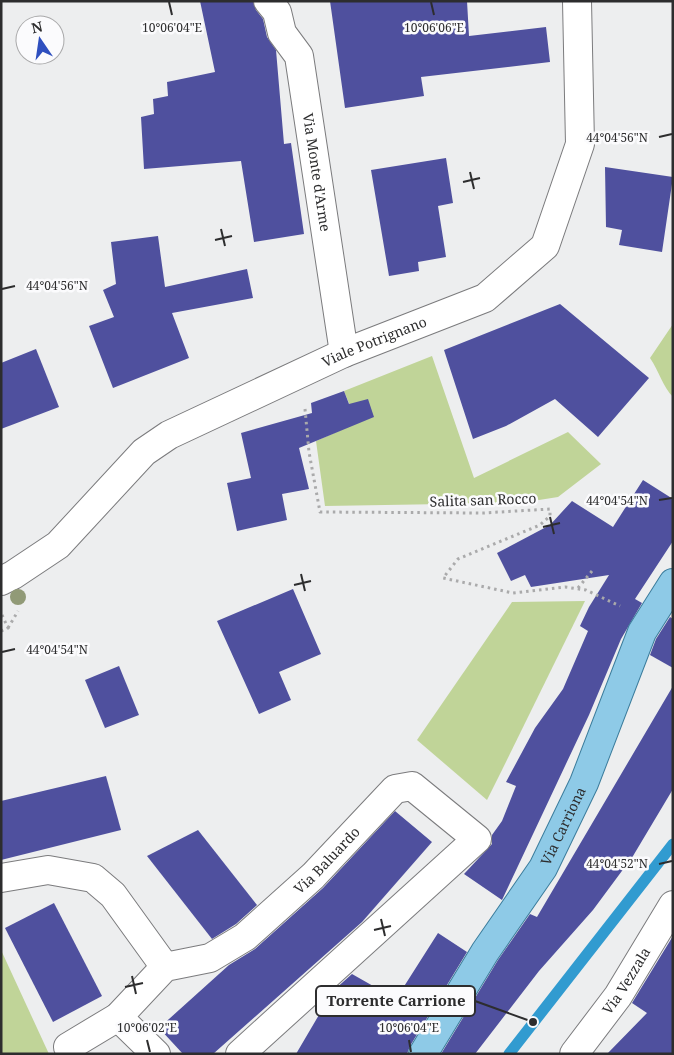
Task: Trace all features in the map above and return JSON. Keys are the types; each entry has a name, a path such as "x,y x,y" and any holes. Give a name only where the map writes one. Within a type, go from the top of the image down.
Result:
{"main road":[{"name":"Via Carriona","path":"423,1054 485,952 543,868 584,783 642,632 673,583"}],"street":[{"name":"Via Monte d'Arme","path":"268,1 277,12 282,33 299,56 344,353"},
{"name":"Viale Potrignano","path":"1,581 13,576 58,545 144,452 169,435 344,353 485,298 545,246 580,144 577,1"},
{"name":"Via Baluardo","path":"165,968 210,958 245,936 313,876 395,789 412,786 477,839 240,1054"},
{"path":"1,878 48,870 93,878 112,895 165,968 118,1018 68,1047"},
{"name":"Via Vezzala","path":"574,1054 618,996 673,905"},
{"path":"118,1018 156,1054"}],"path":[{"name":"Salita san Rocco","path":"304,399 309,452 320,512 483,513 550,509 550,516 540,524 458,559 443,578 513,594 577,588 586,590 650,621"},
{"path":"577,588 592,571"},
{"path":"1,614 8,628 1,631"}],"green space":[{"path":"673,324 673,397 666,389 650,358"},
{"path":"432,356 474,478 568,432 601,464 558,497 539,500 505,503 325,506 316,441 357,423 344,391"},
{"path":"585,601 487,800 417,740 512,602"},
{"path":"1,950 49,1054 1,1054"}],"building":[{"path":"200,1 253,1 256,10 263,19 267,37 276,50 284,144 291,143 304,234 254,242 241,161 144,169 141,117 154,114 153,99 168,96 167,82 215,72"},
{"path":"330,1 467,1 469,36 546,27 550,62 421,77 424,96 345,108"},
{"path":"446,158 453,203 438,206 446,257 418,262 419,271 389,276 371,170"},
{"path":"605,167 673,177 662,252 619,245 622,230 606,227"},
{"path":"158,236 165,287 247,269 253,298 172,313 189,358 113,388 89,326 114,317 103,290 116,284 111,242"},
{"path":"560,304 649,378 598,437 555,399 506,426 473,439 444,350"},
{"path":"36,349 59,407 1,429 1,363"},
{"path":"344,391 349,404 368,399 374,417 299,448 309,489 282,494 287,520 237,531 227,483 251,478 241,433 312,413 311,403"},
{"path":"643,480 673,499 673,541 635,599 642,603 621,639 589,715 502,900 464,874 492,844 492,835 502,821 516,786 506,782 535,728 563,689 588,631 580,626 589,607 609,575 531,587 525,575 511,581 497,553 550,525 572,501 613,527"},
{"path":"293,589 321,654 279,672 291,700 259,714 217,621"},
{"path":"670,617 673,619 673,668 650,655 656,639"},
{"path":"119,666 139,715 105,728 85,680"},
{"path":"673,686 673,789 633,856 593,910 539,971 475,1054 441,1054 498,960 530,914 537,917"},
{"path":"106,776 121,830 1,860 1,801"},
{"path":"395,811 432,842 362,922 213,1054 183,1054 159,1028 229,965 255,949 323,888"},
{"path":"198,830 257,905 236,924 212,939 147,856"},
{"path":"54,903 102,996 53,1022 5,928"},
{"path":"438,933 467,952 407,1054 296,1054 333,991 352,974 396,999"},
{"path":"673,936 673,1054 607,1054 647,1013 632,1003"}],"waterway":[{"path":"509,1054 673,844"}],"place":[{"name":"Torrente Carrione","path":"533,1022"}]}
